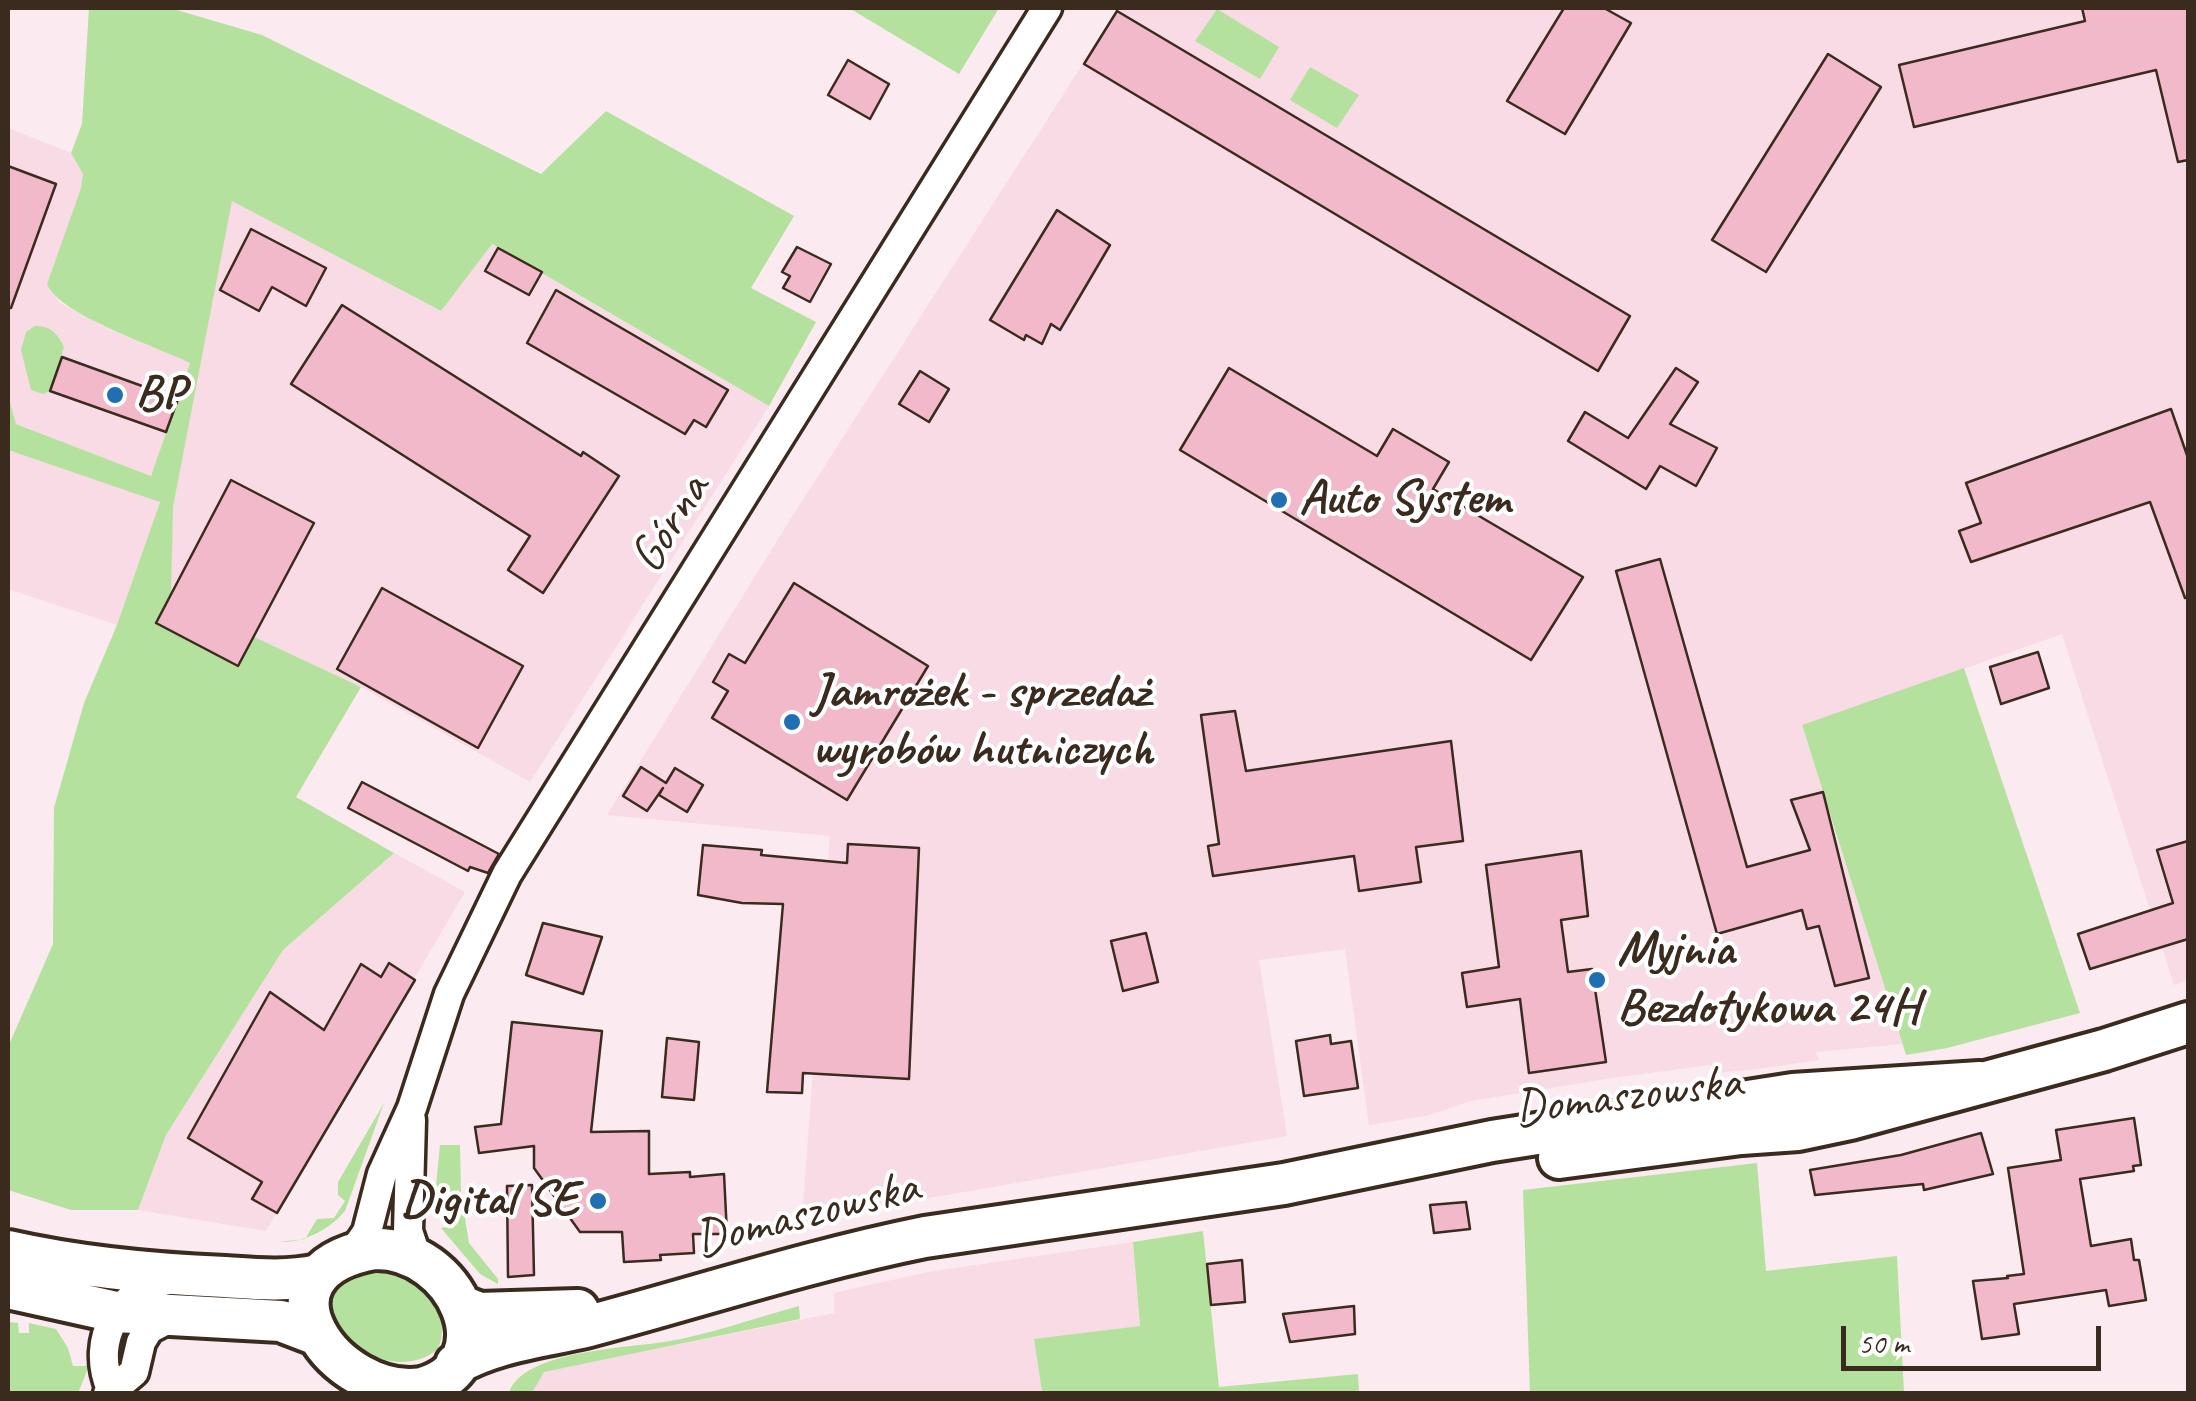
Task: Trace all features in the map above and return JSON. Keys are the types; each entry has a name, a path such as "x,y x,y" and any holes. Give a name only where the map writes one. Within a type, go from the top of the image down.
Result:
{"street":[{"name":"Górna","path":"335,1264 363,1242 382,1174 412,1108 449,994 507,874 1046,8"},
{"name":"Domaszowska","path":"461,1379 488,1349 871,1248 1284,1184 1343,1185 1798,1130 1898,1108 2188,1023"},
{"name":"Górna","path":"412,1108 408,1231 418,1258"},
{"path":"8,1251 98,1268 291,1278 335,1264 384,1249 418,1258 443,1276 462,1306 465,1343 461,1379 434,1382 413,1391 376,1385 331,1358 315,1334 309,1309 310,1294 335,1264"},
{"path":"174,1316 149,1329 141,1342 134,1372 110,1391 103,1359 116,1312 146,1287 188,1275"},
{"path":"8,1288 116,1312 281,1321 315,1334"},
{"name":"Domaszowska","path":"462,1306 479,1313 652,1308"}],"shaded area":[{"path":"1119,8 2188,8 2188,979 2174,985 2062,634 1802,726 1902,1044 1815,1052 1820,1060 1757,1069 1717,1073 1710,1065 1612,1078 1471,1101 1430,1115 1369,1125 1345,949 1259,960 1287,1136 802,1220 830,836 607,815 790,520"},
{"path":"8,128 71,153 83,174 47,284 60,303 112,331 190,362 151,476 16,424 8,395"},
{"path":"232,200 440,311 491,244 769,406 530,782 361,687 170,598 173,507"},
{"path":"8,450 160,501 117,625 8,589"},
{"path":"394,853 465,892 266,1231 138,1210 166,1135 283,950"},
{"path":"1133,1242 1140,1326 1034,1340 1042,1392 532,1394 543,1372 834,1313 834,1293 928,1272"}],"green space":[{"path":"89,8 170,8 262,35 541,174 606,111 794,216 751,288 816,322 769,406 492,244 441,311 232,201 173,507 171,598 361,687 296,797 394,853 283,950 166,1135 138,1210 71,1210 8,1190 8,1047 53,944 54,808 84,703 117,625 160,502 8,450 8,395 16,424 151,476 190,363 89,318 55,296 47,284 81,188 83,174 71,153 82,124"},
{"path":"849,8 999,8 959,74"},
{"path":"1217,9 1279,47 1260,79 1195,41"},
{"path":"1310,67 1359,95 1337,128 1290,100"},
{"path":"35,326 53,331 64,347 50,391 43,394 31,390 21,350 26,332"},
{"path":"1964,668 2080,1013 1906,1055 1802,725"},
{"path":"384,1103 345,1211 306,1238 317,1219 334,1218 345,1201 338,1195 338,1182"},
{"path":"440,1145 460,1145 461,1194 469,1243 498,1284 480,1274 441,1228 455,1225 452,1214 438,1217 435,1196"},
{"path":"1757,1163 1766,1271 1897,1256 1904,1393 1530,1393 1523,1190"},
{"path":"1203,1231 1219,1387 1358,1374 1359,1394 1032,1394 1042,1392 1034,1339 1140,1326 1133,1242"},
{"path":"381,1271 407,1281 437,1308 442,1320 438,1349 413,1361 386,1360 361,1350 342,1333 331,1314 331,1295 347,1279"},
{"path":"799,1306 800,1319 544,1372 532,1393 509,1393 518,1379 533,1368 554,1360 681,1339"},
{"path":"8,1322 18,1323 19,1333 29,1333 29,1323 56,1329 73,1366 89,1366 78,1393 8,1393"}],"building":[{"path":"1564,8 1604,8 1631,23 1565,134 1507,101"},
{"path":"2082,8 2188,8 2188,160 2178,162 2156,70 1914,127 1899,65 2085,21"},
{"path":"1117,11 1630,316 1598,371 1084,64"},
{"path":"1828,54 1881,87 1766,272 1712,240"},
{"path":"848,60 889,84 870,119 828,95"},
{"path":"8,166 56,184 11,308 8,308"},
{"path":"1057,210 1110,245 1060,330 1051,324 1042,344 1026,335 1024,340 990,320"},
{"path":"251,229 326,268 306,306 272,287 259,311 220,290"},
{"path":"797,247 831,264 810,302 783,288 790,276 782,272"},
{"path":"498,248 542,272 529,295 485,271"},
{"path":"556,290 728,390 706,427 694,420 685,434 527,343"},
{"path":"342,305 619,476 543,593 508,570 530,536 291,384"},
{"name":"BP","path":"62,357 178,399 166,432 50,391"},
{"path":"1229,368 1377,456 1393,429 1449,462 1433,489 1583,577 1531,660 1180,450"},
{"path":"1676,368 1698,382 1670,424 1717,448 1696,486 1660,466 1646,489 1568,441 1585,412 1628,438"},
{"path":"920,371 949,389 929,422 899,404"},
{"path":"2171,409 2188,458 2188,597 2185,598 2150,502 1971,562 1959,531 1981,523 1966,483"},
{"path":"231,480 314,523 238,666 156,623"},
{"path":"1660,559 1747,867 1810,850 1791,800 1823,792 1869,978 1835,986 1819,926 1807,929 1802,910 1717,934 1616,571"},
{"path":"794,583 928,666 847,800 712,718 728,691 713,682 729,654 745,663"},
{"path":"382,588 523,666 478,748 337,669"},
{"path":"2038,652 2049,688 2001,704 1990,667"},
{"path":"1235,711 1246,771 1451,741 1463,841 1416,847 1421,882 1359,891 1354,856 1213,876 1208,846 1219,844 1201,715"},
{"path":"641,767 666,783 675,768 703,785 687,812 659,795 663,788 647,811 623,796"},
{"path":"362,782 499,854 488,873 470,867 468,871 348,808"},
{"path":"2188,841 2188,939 2090,969 2078,934 2173,903 2157,850"},
{"path":"848,844 919,848 909,1079 803,1073 802,1093 767,1092 783,904 742,903 698,895 703,845 847,863"},
{"path":"1581,851 1588,916 1561,920 1568,972 1592,969 1606,1062 1529,1073 1520,999 1467,1007 1462,973 1499,967 1486,865"},
{"path":"543,923 602,937 583,994 526,975"},
{"path":"1146,933 1158,982 1123,991 1111,941"},
{"path":"389,963 415,980 277,1213 252,1199 262,1182 188,1138 270,992 324,1030 361,964 381,977"},
{"path":"512,1022 602,1031 591,1132 649,1131 649,1174 724,1174 727,1234 693,1234 694,1253 624,1262 622,1232 580,1232 534,1168 534,1146 479,1153 475,1127 501,1124"},
{"path":"1330,1035 1331,1044 1351,1041 1358,1088 1304,1096 1296,1041"},
{"path":"667,1038 699,1042 694,1100 662,1097"},
{"path":"2134,1118 2141,1165 2133,1166 2134,1171 2080,1179 2091,1246 2131,1239 2146,1300 2109,1306 2106,1290 2014,1304 2019,1334 1982,1339 1973,1281 2024,1274 2008,1168 2061,1160 2056,1130"},
{"path":"1981,1133 1993,1174 1924,1190 1923,1184 1815,1195 1810,1170 1901,1155"},
{"path":"532,1185 534,1275 508,1277 507,1186"},
{"path":"1466,1202 1470,1229 1434,1233 1430,1205"},
{"path":"1242,1260 1245,1302 1211,1305 1207,1264"},
{"path":"1354,1306 1355,1334 1290,1342 1283,1314"}],"place":[{"name":"BP","path":"115,395"},
{"name":"Auto System","path":"1279,500"},
{"name":"Jamrożek - sprzedaż wyrobów hutniczych","path":"792,722"},
{"name":"Myjnia Bezdotykowa 24H","path":"1597,980"},
{"name":"Digital SE","path":"598,1201"}]}
